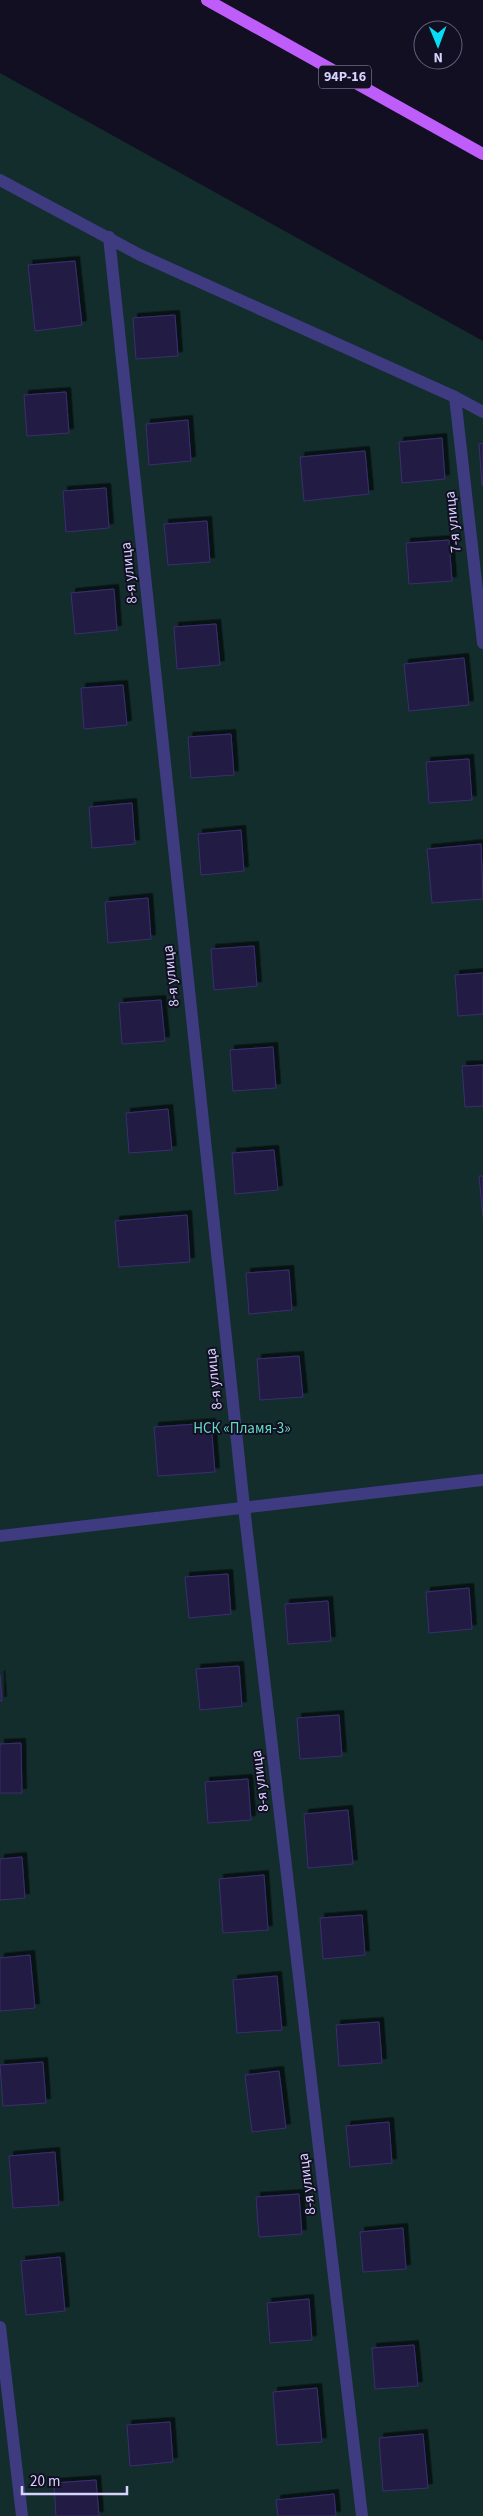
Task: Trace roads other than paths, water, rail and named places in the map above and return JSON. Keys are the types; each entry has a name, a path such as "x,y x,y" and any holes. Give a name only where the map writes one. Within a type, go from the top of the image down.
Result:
{"main road":[{"name":"94Р-16","path":"206,0 483,154"}],"street":[{"path":"0,180 140,255 455,397 483,412"},
{"name":"8-я улица","path":"109,237 244,1507 362,2516"},
{"name":"7-я улица","path":"455,397 483,644"},
{"path":"0,1536 483,1480"},
{"path":"0,2327 22,2516"}],"park label":[{"name":"НСК «Пламя-3»","path":"242,1428"}]}
